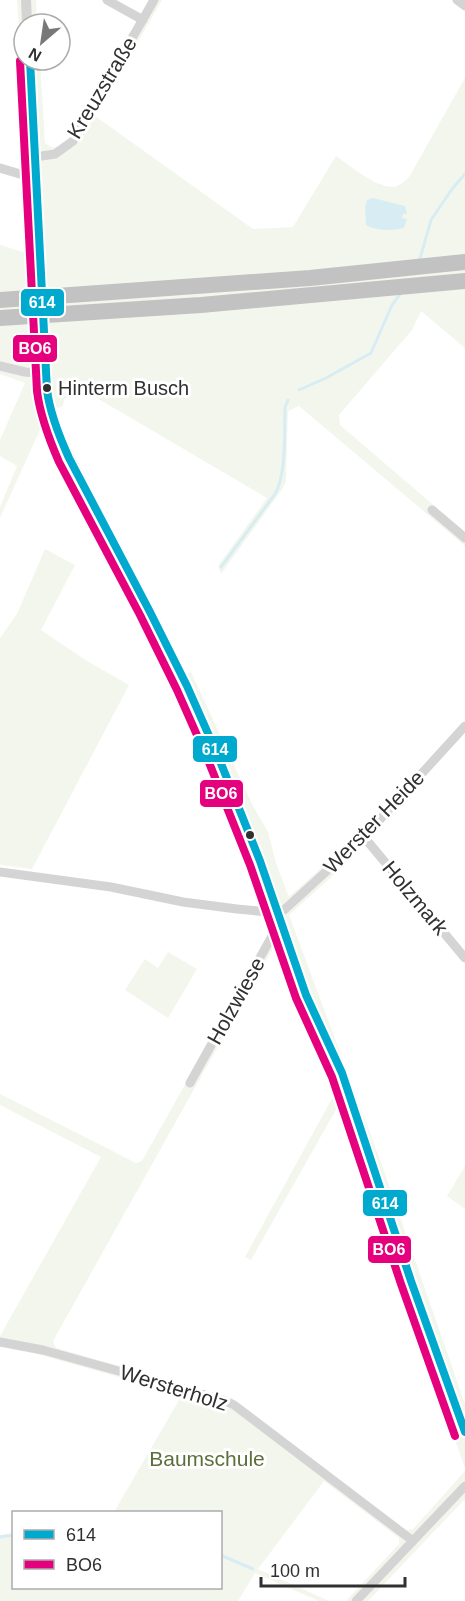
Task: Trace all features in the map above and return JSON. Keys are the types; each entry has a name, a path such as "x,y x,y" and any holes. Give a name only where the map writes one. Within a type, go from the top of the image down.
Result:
{"highway":[{"path":"0,300 250,283 465,262"},
{"path":"0,318 178,307 465,281"}],"street":[{"path":"107,0 143,20"},
{"name":"Kreuzstraße","path":"35,157 55,154 73,141 154,0"},
{"path":"457,0 465,6"},
{"path":"31,72 42,275 43,339 49,404 61,440 187,686 261,861 306,995 342,1073 411,1281 465,1432"},
{"path":"0,168 37,179"},
{"path":"0,366 46,374"},
{"path":"432,510 465,538"},
{"name":"Werster Heide","path":"280,916 364,837 465,726"},
{"name":"Holzmark","path":"364,837 465,958"},
{"path":"0,872 111,887 183,902 280,916"},
{"name":"Holzwiese","path":"190,1083 280,916"},
{"name":"Wersterholz","path":"0,1342 43,1350 234,1405 413,1541"},
{"path":"357,1601 465,1486"}],"green space":[{"path":"17,0 36,0 36,12 18,12"},
{"path":"149,0 162,0 95,116 253,229 293,227 336,156 365,177 382,185 390,187 402,183 409,177 465,78 465,348 421,311 412,330 339,415 340,425 465,532 465,546 299,406 288,411 286,481 283,488 221,574 218,566 267,498 85,391 64,399 63,406 48,412 0,518 0,507 17,466 0,456 0,440 25,383 0,374 0,245 33,255 30,182 0,173 0,163 19,169 23,166 20,82 23,81 22,72 41,72 45,143 53,148 65,144"},
{"path":"45,549 75,565 41,630 87,661 129,685 32,869 0,865 0,638 17,614"},
{"name":"Baumschule","path":"191,672 253,806 268,832 276,863 289,897 330,860 338,871 289,915 383,1168 465,1404 465,1468 338,1106 251,1260 245,1257 334,1095 309,1021 296,993 282,943 276,943 53,1341 56,1348 232,1398 406,1530 413,1529 465,1471 465,1499 368,1601 346,1601 399,1544 399,1538 324,1481 258,1569 329,1601 319,1601 255,1573 238,1601 0,1601 0,1535 12,1533 12,1589 222,1589 222,1511 115,1511 182,1395 37,1354 0,1347 0,1336 101,1157 0,1105 0,1094 136,1163 142,1161 275,924 173,679"},
{"path":"168,952 197,969 168,1018 125,990 145,959 158,968"},
{"path":"465,1166 465,1209 447,1196"}],"shaded area":[{"path":"373,198 405,206 407,214 403,214 402,218 407,219 404,228 384,230 366,225 365,207 367,200"}],"waterway":[{"path":"419,262 431,220 465,174"},
{"path":"299,390 371,353 392,305 401,293"},
{"path":"221,567 275,494 279,485 284,452 285,407 288,400"},
{"path":"0,1537 12,1535"},
{"path":"222,1556 253,1569"}],"transit line":[{"name":"BO6","path":"21,72 37,391 45,427 59,462 177,690 208,760 250,865 296,998 332,1077 401,1284 455,1436"},
{"name":"614","path":"31,72 47,390 58,433 187,686 218,756 260,861 306,995 342,1073 411,1281 465,1432"}],"place":[{"name":"Hinterm Busch","path":"47,388"}]}
